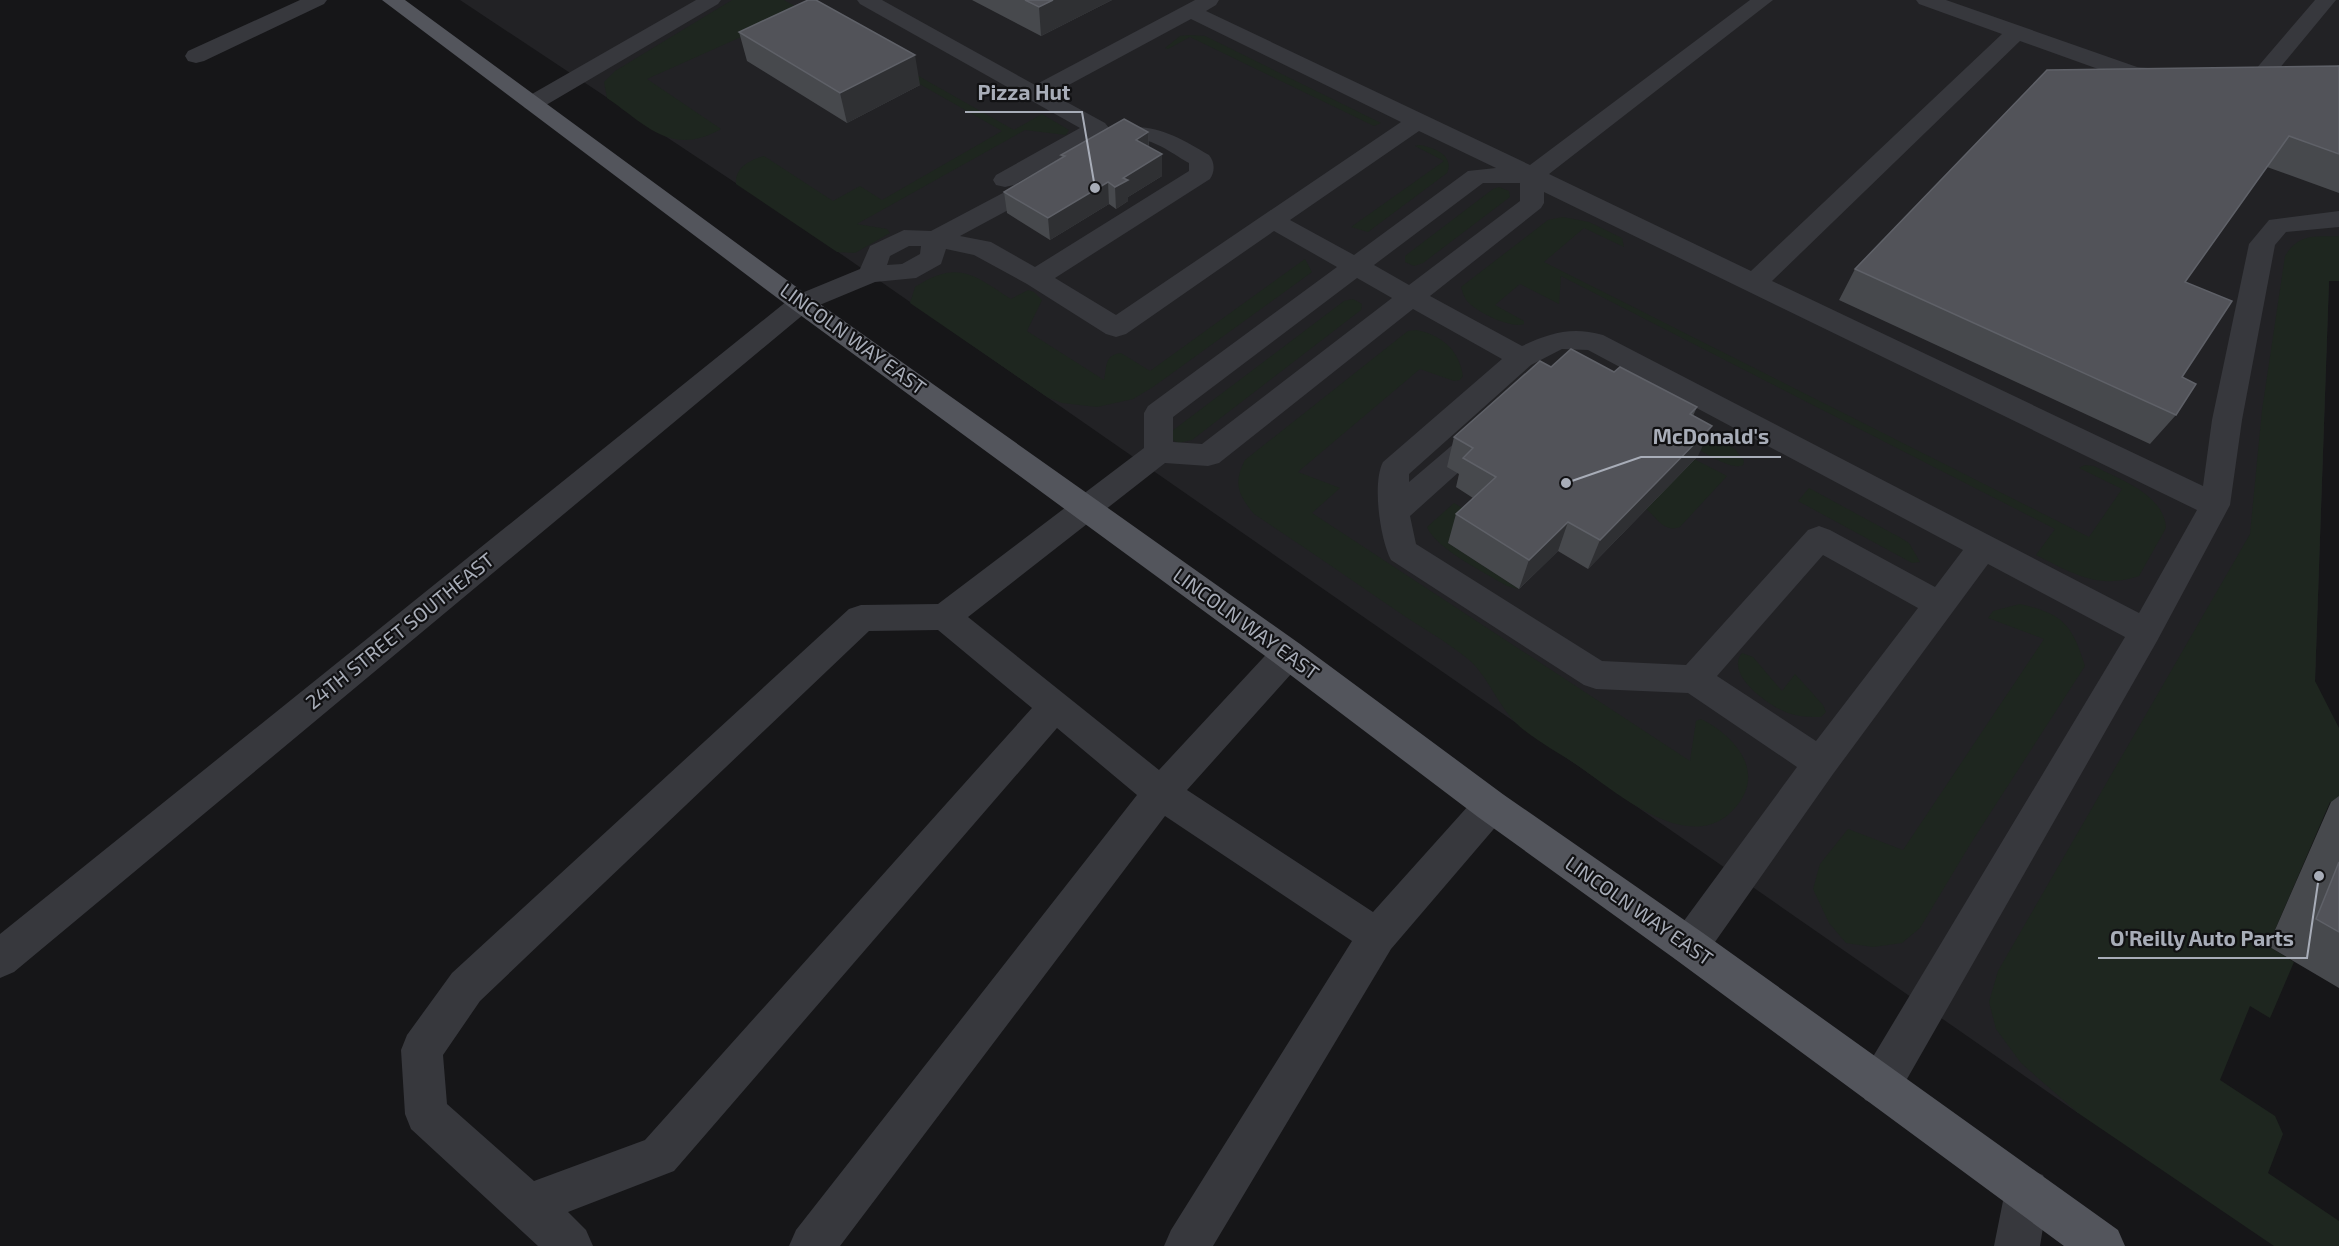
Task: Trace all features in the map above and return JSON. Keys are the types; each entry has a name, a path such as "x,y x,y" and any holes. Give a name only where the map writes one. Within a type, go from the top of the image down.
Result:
{"main road":[{"name":"LINCOLN WAY EAST","path":"392,0 801,303 1288,654 1491,806 1689,946 2102,1246"}],"street":[{"path":"196,56 317,0"},
{"path":"533,103 711,0"},
{"path":"867,0 1097,128 958,206 934,239"},
{"path":"1035,94 1211,0"},
{"path":"1159,452 1158,412 1477,176 1532,175 1763,0"},
{"path":"1926,0 2134,74 2180,76"},
{"path":"2214,77 2261,76 2326,0"},
{"path":"1190,11 2215,505"},
{"path":"1755,282 2017,32"},
{"path":"934,239 982,248 1036,278 1116,328 1419,120"},
{"path":"934,239 1041,182 1120,134 1150,132 1201,160 1201,174 1036,278"},
{"path":"570,1246 528,1205 426,1114 422,1050 466,987 861,618 945,618 1159,452 1208,455 1532,203 1532,175"},
{"path":"1880,1085 2145,632 2215,505 2227,420 2262,244 2278,225 2339,219"},
{"path":"1272,220 1521,358"},
{"name":"24TH STREET SOUTHEAST","path":"0,959 801,303 871,274 907,272 932,258 934,239"},
{"path":"1820,763 1694,680 1596,675 1402,551 1394,513 1394,470 1521,358 1558,340 1593,341 2145,632"},
{"path":"1590,369 1622,380 1937,547 1984,546"},
{"path":"1394,513 1497,422"},
{"path":"1694,680 1819,538 1940,605"},
{"path":"1689,946 1820,763 1984,546"},
{"path":"945,618 1161,793 1377,936"},
{"path":"812,1246 1161,793 1288,654"},
{"path":"528,1205 659,1156 1054,707"},
{"path":"1187,1246 1377,936 1491,806"},
{"path":"2016,1246 2027,1191"}],"shaded area":[{"path":"460,0 2339,0 2339,281 2329,281 2315,682 2078,1113 805,229"},
{"path":"732,0 784,0 1014,130 1042,114 1069,130 1066,135 1025,130 857,224 887,229 890,233 855,253 837,252 736,184 738,173 744,165 764,156 833,201 860,186 882,200 1002,131 795,13 647,79 721,129 703,137 688,140 674,139 648,127 607,98 604,82 615,71"},
{"path":"1180,36 1205,36 1381,123 1374,126 1190,37 1168,49 1165,48"},
{"path":"1415,146 1436,150 1445,157 1449,167 1447,173 1368,232 1351,227 1444,161"},
{"path":"1499,187 1509,191 1510,197 1423,263 1414,266 1405,262 1405,256 1493,189"},
{"path":"1563,217 1589,222 1622,238 1624,247 1584,228 1544,262 2089,537 2122,489 2079,468 2085,465 2094,466 2128,483 2158,506 2166,528 2139,576 2111,581 2086,578 2036,555 2055,529 1561,276 1559,304 1520,284 1495,305 1524,321 1524,324 1503,322 1478,310 1467,301 1461,287 1548,220"},
{"path":"2339,236 2339,281 2329,281 2315,681 2339,728 2339,806 2330,802 2268,946 2294,962 2270,1018 2250,1006 2220,1080 2275,1116 2283,1134 2268,1173 2339,1221 2339,1246 2274,1246 2078,1113 2021,1063 1996,1029 1989,1002 1998,971 2250,534 2262,410 2285,256 2296,243 2302,240"},
{"path":"1305,259 1312,272 1153,387 1133,399 1097,407 1062,403 1047,397 910,303 915,287 930,278 955,272 976,277 1011,299 1028,290 1034,292 1042,300 1027,331 1104,380 1107,362 1112,356 1121,353 1150,371"},
{"path":"1353,299 1362,304 1361,310 1192,440 1178,443 1171,439 1172,431 1344,301"},
{"path":"1416,330 1434,336 1448,345 1458,359 1463,376 1460,380 1454,381 1420,369 1298,472 1340,488 1312,513 1690,761 1696,721 1701,719 1723,733 1740,752 1746,763 1748,775 1747,787 1741,800 1723,818 1703,826 1681,825 1659,818 1614,792 1520,727 1508,714 1481,673 1468,659 1254,514 1244,501 1238,482 1245,460 1408,331"},
{"path":"1605,380 1735,449 1744,461 1743,465 1732,465 1716,459 1696,447 1652,417"},
{"path":"1694,459 1727,476 1680,527 1669,528 1646,509"},
{"path":"1809,488 1909,543 1920,562 1912,563 1798,501"},
{"path":"1454,503 1476,516 1448,543 1519,589 1507,586 1462,560 1432,535 1427,527"},
{"path":"2020,604 2046,612 2064,623 2075,640 2085,666 1971,843 1920,928 1902,943 1873,947 1846,943 1829,923 1813,889 1820,864 1848,829 1903,850 2044,639 1988,618 1993,611"},
{"path":"1742,653 1753,657 1782,691 1795,674 1823,705 1826,712 1821,717 1800,716 1780,710 1761,697 1744,680 1739,671 1738,662"}],"building":[{"path":"808,0 816,0 915,55 840,93 739,32"},
{"path":"1025,0 1053,0 1039,7"},
{"path":"2339,66 2339,154 2289,136 2185,282 2232,301 2182,377 2196,384 2176,415 1855,269 2047,70"},
{"path":"1124,119 1148,132 1136,140 1162,154 1123,178 1128,180 1115,187 1108,182 1048,218 1004,192 1065,156 1061,155"},
{"path":"1571,349 1614,372 1620,367 1697,407 1690,414 1712,426 1600,540 1568,522 1529,560 1456,514 1496,477 1463,458 1473,448 1454,437 1540,361 1551,367"},
{"path":"2339,862 2339,932 2316,919"}],"place":[{"name":"Pizza Hut","path":"1095,188"},
{"name":"McDonald's","path":"1566,483"},
{"name":"O'Reilly Auto Parts","path":"2319,876"}]}
